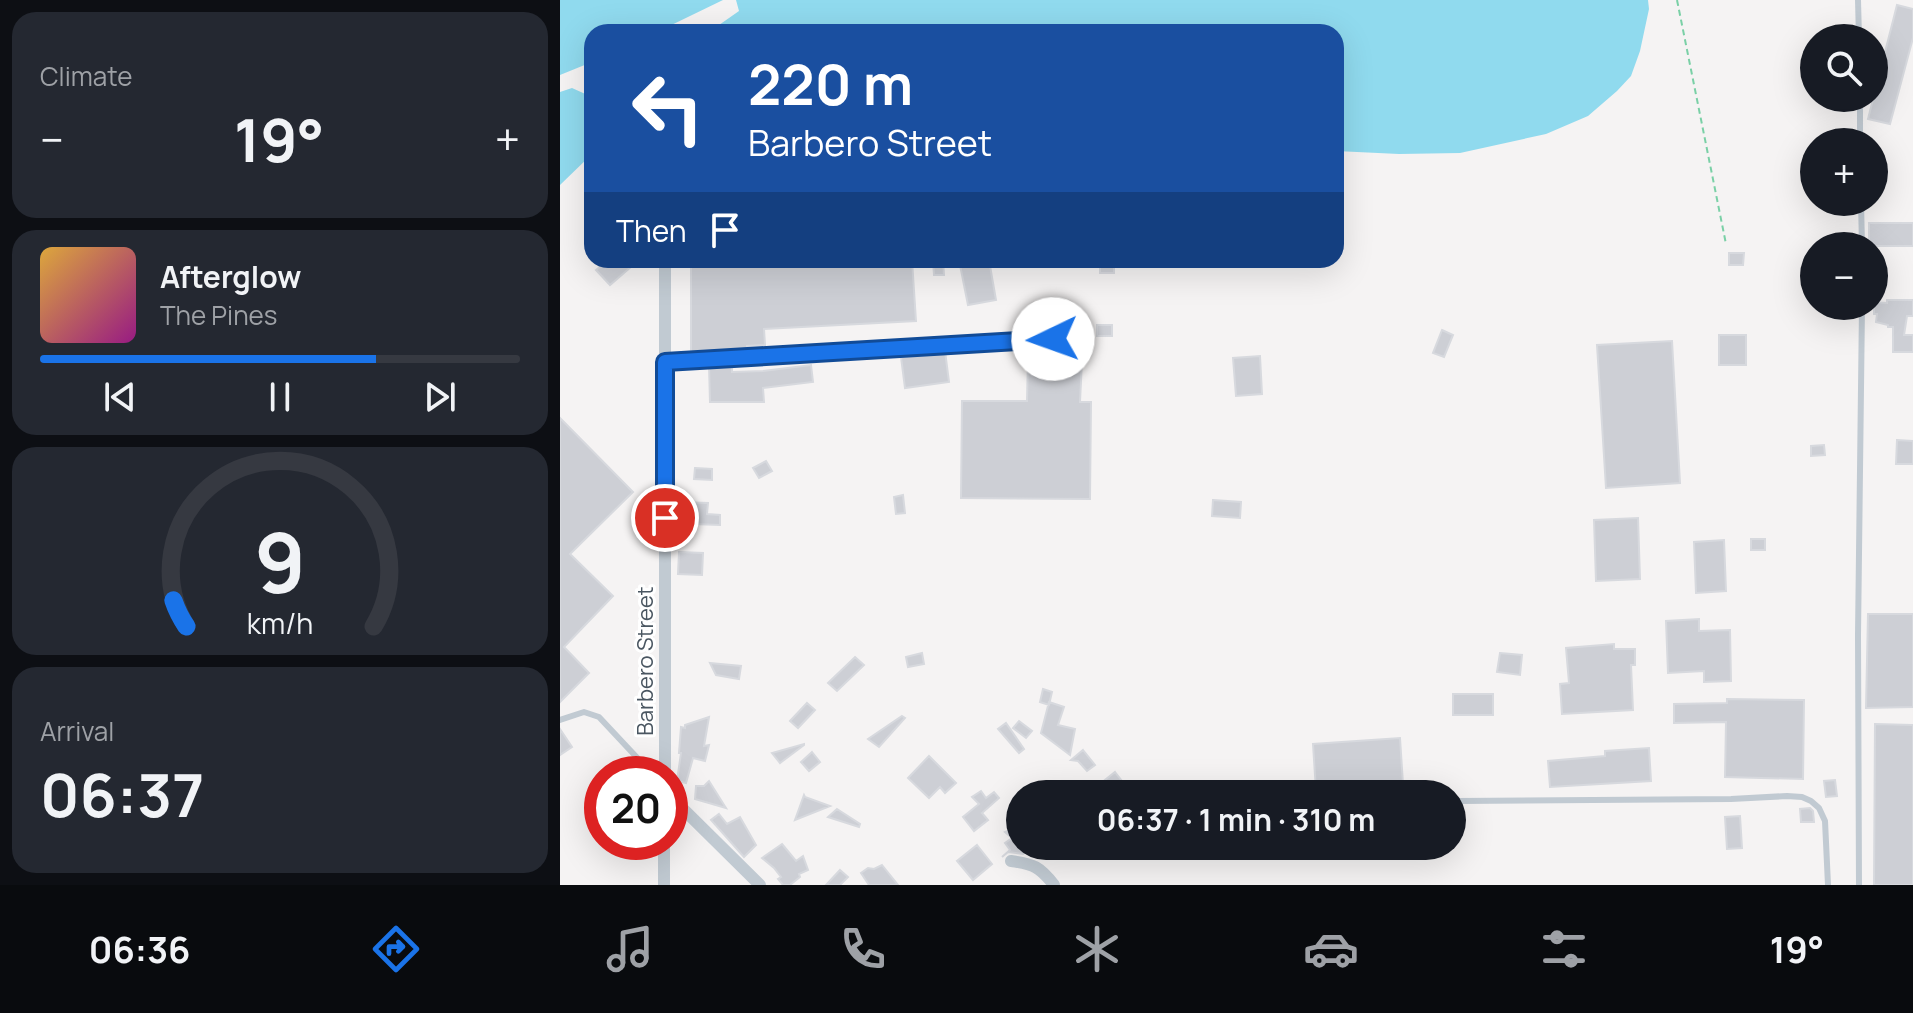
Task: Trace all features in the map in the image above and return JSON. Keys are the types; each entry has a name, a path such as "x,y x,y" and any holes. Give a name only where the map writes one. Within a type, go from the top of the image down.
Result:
{"street":[{"name":"Barbero Street","path":"665,268 665,756"},
{"path":"688,814 760,885"},
{"path":"664,860 664,885"},
{"path":"1011,861 1032,864 1043,871 1054,885"}],"lane":[{"path":"1858,0 1859,24"},
{"path":"1859,885 1862,320"},
{"path":"665,362 1053,339"},
{"path":"560,720 584,712 599,717 636,756"},
{"path":"1466,801 1802,797 1819,808 1825,821 1828,885"}],"path":[{"path":"1677,0 1726,244"}],"water":[{"path":"560,0 723,0 674,24 584,24 584,65 560,75"},
{"path":"736,0 1648,0 1649,9 1631,76 1588,116 1546,134 1460,153 1399,154 1344,151 1344,24 720,24 739,11"},
{"path":"572,88 584,93 584,162 560,185 560,92"}],"building":[{"path":"1897,5 1913,9 1913,38 1890,124 1868,119 1870,112 1888,112 1888,40"},
{"path":"1869,223 1913,223 1913,246 1888,246 1888,232 1869,232"},
{"path":"1729,253 1744,253 1743,265 1729,265"},
{"path":"598,268 630,268 610,285 596,270"},
{"path":"691,268 913,268 916,321 764,329 765,345 747,346 747,351 691,352"},
{"path":"934,268 944,268 944,275 934,275"},
{"path":"961,268 990,268 996,300 968,305"},
{"path":"1100,268 1114,268 1114,273 1100,273"},
{"path":"1888,300 1913,300 1913,316 1907,316 1904,335 1913,335 1913,352 1893,352 1893,327 1876,322 1888,320"},
{"path":"1097,325 1112,325 1112,336 1097,336"},
{"path":"1442,330 1453,335 1444,357 1433,353"},
{"path":"1719,335 1746,335 1746,365 1719,365"},
{"path":"1672,341 1680,483 1606,488 1597,345"},
{"path":"945,351 949,382 905,388 901,357"},
{"path":"1260,356 1262,394 1236,396 1233,358"},
{"path":"1028,359 1082,361 1080,402 1091,402 1090,499 961,498 962,401 1027,401"},
{"path":"732,364 732,372 811,365 813,382 763,388 764,402 710,402 709,365"},
{"path":"560,418 633,492 570,554 613,596 564,647 589,673 560,702"},
{"path":"1897,440 1913,441 1913,464 1896,464"},
{"path":"1824,445 1825,455 1811,456 1811,446"},
{"path":"766,461 772,471 759,478 753,468"},
{"path":"695,468 712,469 712,480 694,479"},
{"path":"903,495 905,513 896,514 894,497"},
{"path":"1213,500 1241,502 1240,518 1212,516"},
{"path":"679,502 708,503 707,514 720,515 720,525 692,524 692,528 678,528"},
{"path":"1638,518 1640,579 1596,581 1594,520"},
{"path":"1751,539 1765,539 1765,550 1751,550"},
{"path":"1724,540 1726,591 1696,593 1694,542"},
{"path":"679,552 703,553 702,575 678,574"},
{"path":"1868,614 1913,614 1913,707 1866,708"},
{"path":"641,618 652,618 653,640 642,640"},
{"path":"1699,619 1699,631 1730,630 1731,681 1704,682 1704,671 1668,673 1666,621"},
{"path":"1614,644 1614,649 1635,649 1635,665 1631,665 1633,710 1562,714 1560,684 1569,683 1566,648"},
{"path":"922,653 924,664 908,667 906,657"},
{"path":"1500,653 1522,655 1520,675 1497,672"},
{"path":"855,657 864,665 837,691 828,683"},
{"path":"710,663 741,666 739,679 716,675"},
{"path":"1043,689 1052,692 1049,705 1040,702"},
{"path":"1453,694 1493,694 1493,715 1453,715"},
{"path":"1727,699 1804,700 1803,779 1725,777 1726,722 1674,723 1674,704 1727,703"},
{"path":"1049,702 1064,707 1058,725 1075,729 1070,755 1041,733"},
{"path":"807,703 815,710 798,728 790,721"},
{"path":"902,716 905,718 879,747 868,739"},
{"path":"709,717 704,746 709,745 705,761 693,758 688,776 688,756 679,753 681,727 685,728 685,725"},
{"path":"1019,721 1032,731 1026,738 1013,728"},
{"path":"1006,723 1024,749 1019,753 998,729"},
{"path":"1875,724 1913,725 1913,885 1874,885"},
{"path":"560,729 572,747 560,755"},
{"path":"1400,738 1403,780 1315,780 1313,744"},
{"path":"804,744 780,763 772,753"},
{"path":"1649,748 1651,781 1550,787 1548,761 1605,756 1605,751"},
{"path":"1083,750 1095,765 1087,771 1078,761 1071,760"},
{"path":"812,752 820,762 809,771 801,762"},
{"path":"929,756 956,783 945,793 940,787 929,798 908,778"},
{"path":"1115,772 1121,780 1105,780"},
{"path":"1835,780 1837,796 1826,797 1824,781"},
{"path":"709,781 726,808 695,799 696,786 704,786"},
{"path":"981,791 986,798 994,792 999,798 982,813 988,820 974,831 963,817 979,804 972,797"},
{"path":"805,797 830,806 795,820"},
{"path":"1810,808 1814,822 1801,822 1800,809"},
{"path":"837,809 860,824 859,827 828,817"},
{"path":"719,814 727,824 740,817 756,845 744,857 711,820"},
{"path":"1740,816 1742,848 1727,849 1725,817"},
{"path":"782,844 796,861 803,856 808,870 799,874 800,877 790,885 783,885 774,868 762,858"},
{"path":"977,845 992,864 973,880 957,861"},
{"path":"882,865 898,885 869,885 861,873"},
{"path":"840,870 848,877 840,885 826,885"}],"route":[{"path":"665,518 665,362 1053,339"}]}
